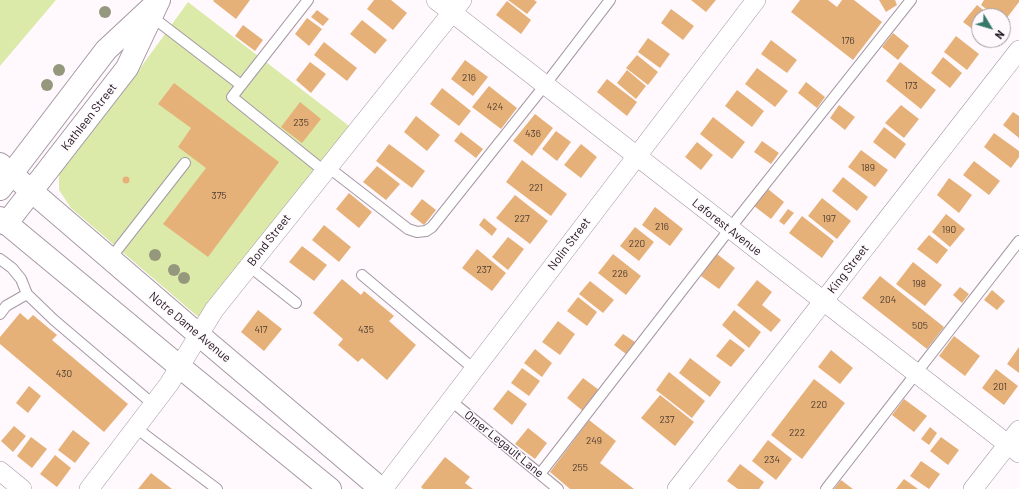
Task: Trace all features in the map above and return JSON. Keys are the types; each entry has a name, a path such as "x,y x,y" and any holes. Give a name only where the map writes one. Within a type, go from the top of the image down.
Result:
{"main road":[{"path":"4,176 106,50 156,6"},
{"name":"Kathleen Street","path":"2,224 32,192 127,68 156,6"},
{"name":"Notre Dame Avenue","path":"4,176 32,192 382,489"},
{"path":"2,224 330,489"}],"street":[{"name":"Laforest Avenue","path":"436,0 457,6 545,85 916,373 1015,442"},
{"name":"Nolin Street","path":"382,489 756,0"},
{"name":"Bond Street","path":"89,489 170,384 214,310 457,6"},
{"name":"King Street","path":"677,489 1019,50"},
{"path":"973,489 1015,442"},
{"path":"0,471 22,489"}],"lane":[{"path":"308,0 232,97 326,169 408,229 417,232 426,232 432,227 545,85 610,0"},
{"path":"540,474 730,228 911,0"},
{"path":"156,6 241,85"},
{"path":"110,259 185,163"},
{"path":"826,489 1019,241"},
{"path":"0,259 12,268 21,279 27,294 54,320 154,405"},
{"path":"249,266 296,303"},
{"path":"362,275 474,369"},
{"path":"0,314 6,306 27,294"},
{"name":"Omer Legault Lane","path":"450,400 558,489"},
{"path":"136,428 217,489"}],"green space":[{"path":"0,0 56,0 0,66"},
{"path":"188,2 357,132 203,321 71,208 59,190 59,168 136,74"}],"building":[{"path":"250,0 236,19 213,1"},
{"path":"374,0 391,0 407,13 393,30 367,9"},
{"path":"508,0 534,0 537,2 527,14"},
{"path":"691,0 716,0 706,12"},
{"path":"800,0 828,0 837,7 842,0 854,0 882,22 853,60 791,12"},
{"path":"879,0 895,0 897,5 886,12"},
{"path":"984,0 1019,0 1011,12 1011,8 985,8 981,5"},
{"path":"507,1 531,20 521,34 496,15"},
{"path":"671,9 694,26 683,40 661,23"},
{"path":"317,10 329,19 323,26 311,17"},
{"path":"971,12 971,28 963,22"},
{"path":"307,18 322,29 309,46 295,34"},
{"path":"362,20 387,40 375,54 350,34"},
{"path":"243,25 263,40 255,51 235,36"},
{"path":"893,33 909,46 898,60 882,47"},
{"path":"956,36 979,54 967,70 944,52"},
{"path":"648,38 670,54 660,68 638,52"},
{"path":"771,40 797,60 787,73 761,54"},
{"path":"324,42 357,68 347,81 314,55"},
{"path":"637,55 658,72 648,85 626,68"},
{"path":"943,57 962,73 950,88 931,73"},
{"path":"465,60 488,77 473,96 451,79"},
{"path":"310,62 326,74 311,93 296,80"},
{"path":"900,62 936,90 921,109 886,81"},
{"path":"757,68 788,91 775,107 745,84"},
{"path":"627,70 646,86 636,99 617,83"},
{"path":"607,79 637,102 627,116 597,92"},
{"path":"806,82 825,97 817,108 798,93"},
{"path":"174,83 279,162 208,257 163,224 206,168 178,147 191,128 158,104"},
{"path":"489,86 517,108 501,129 472,107"},
{"path":"442,88 471,111 459,126 430,104"},
{"path":"737,90 764,111 752,127 725,106"},
{"path":"300,102 321,119 302,143 281,127"},
{"path":"839,105 855,117 845,130 830,118"},
{"path":"901,105 919,119 904,138 885,123"},
{"path":"1013,112 1019,116 1019,138 1003,125"},
{"path":"535,114 553,128 532,156 513,141"},
{"path":"416,116 440,135 427,151 404,132"},
{"path":"713,117 745,142 732,159 700,134"},
{"path":"884,127 906,144 895,159 873,142"},
{"path":"556,131 571,142 557,161 542,149"},
{"path":"461,132 483,149 476,158 454,141"},
{"path":"994,133 1019,151 1019,157 1011,168 984,147"},
{"path":"762,141 779,153 771,164 754,152"},
{"path":"697,142 713,155 701,170 685,157"},
{"path":"389,144 425,171 412,188 376,161"},
{"path":"581,144 597,157 581,178 564,165"},
{"path":"861,150 888,170 875,187 848,167"},
{"path":"522,160 567,194 551,216 506,182"},
{"path":"974,161 1000,181 989,195 963,175"},
{"path":"377,166 400,184 386,200 363,182"},
{"path":"126,177 129,180 126,183 123,180"},
{"path":"843,177 868,197 857,211 832,191"},
{"path":"949,178 972,195 959,213 937,195"},
{"path":"768,189 784,202 771,219 754,206"},
{"path":"349,193 372,212 359,228 336,209"},
{"path":"515,195 548,221 530,244 496,218"},
{"path":"822,198 851,221 837,239 808,216"},
{"path":"422,199 436,210 424,225 410,214"},
{"path":"655,207 683,229 670,246 642,225"},
{"path":"788,209 794,213 784,225 779,221"},
{"path":"946,214 965,229 950,247 932,232"},
{"path":"802,216 834,241 822,258 789,233"},
{"path":"484,218 497,229 492,236 479,225"},
{"path":"324,225 351,247 339,262 312,240"},
{"path":"635,227 654,242 639,261 620,246"},
{"path":"929,235 948,250 937,264 917,249"},
{"path":"508,237 524,249 508,270 492,257"},
{"path":"302,246 327,265 314,281 289,262"},
{"path":"477,249 506,273 492,291 462,268"},
{"path":"613,254 641,276 626,295 598,273"},
{"path":"717,254 735,268 719,289 701,276"},
{"path":"913,262 942,285 925,306 896,284"},
{"path":"880,276 944,327 927,349 862,298"},
{"path":"342,279 361,295 364,291 394,316 389,321 416,345 387,380 362,358 358,362 338,345 343,339 313,313"},
{"path":"757,280 772,292 762,305 781,320 771,332 737,305"},
{"path":"590,281 614,300 603,313 579,294"},
{"path":"960,287 969,294 962,303 953,295"},
{"path":"992,290 1005,301 997,310 984,300"},
{"path":"578,297 597,312 587,326 567,311"},
{"path":"258,310 282,329 264,351 241,332"},
{"path":"734,310 761,332 749,348 722,325"},
{"path":"20,313 28,320 33,315 57,335 52,340 128,404 104,432 0,344 0,337"},
{"path":"558,321 575,334 560,355 542,342"},
{"path":"623,334 635,342 626,354 614,345"},
{"path":"954,336 980,356 965,376 939,356"},
{"path":"730,339 745,350 731,367 716,356"},
{"path":"1019,347 1019,373 1007,364"},
{"path":"535,349 552,363 542,377 524,363"},
{"path":"831,350 853,368 840,384 818,367"},
{"path":"690,358 721,382 710,397 679,373"},
{"path":"522,368 540,381 529,396 511,383"},
{"path":"996,369 1018,386 1004,405 982,388"},
{"path":"669,372 705,401 692,418 656,390"},
{"path":"583,378 599,390 583,411 567,398"},
{"path":"814,379 845,403 802,459 771,435"},
{"path":"29,386 41,396 28,413 16,403"},
{"path":"508,390 527,404 512,425 493,409"},
{"path":"660,395 694,422 675,446 641,418"},
{"path":"904,399 927,416 914,432 892,415"},
{"path":"589,420 616,441 600,463 634,489 570,489 550,472"},
{"path":"14,426 26,436 13,452 1,441"},
{"path":"930,427 937,433 929,445 921,439"},
{"path":"528,428 547,443 535,459 515,444"},
{"path":"73,430 90,443 75,463 58,450"},
{"path":"31,437 47,449 32,468 17,456"},
{"path":"941,437 959,450 948,465 930,451"},
{"path":"768,440 792,459 776,480 752,461"},
{"path":"55,455 71,468 57,487 40,474"},
{"path":"445,457 470,477 465,483 473,489 423,489 421,487"},
{"path":"921,461 940,474 929,489 910,476"},
{"path":"740,464 764,482 759,489 738,489 727,481"},
{"path":"151,473 172,489 138,489"},
{"path":"904,479 918,489 896,489"},
{"path":"841,480 853,489 834,489"}]}
